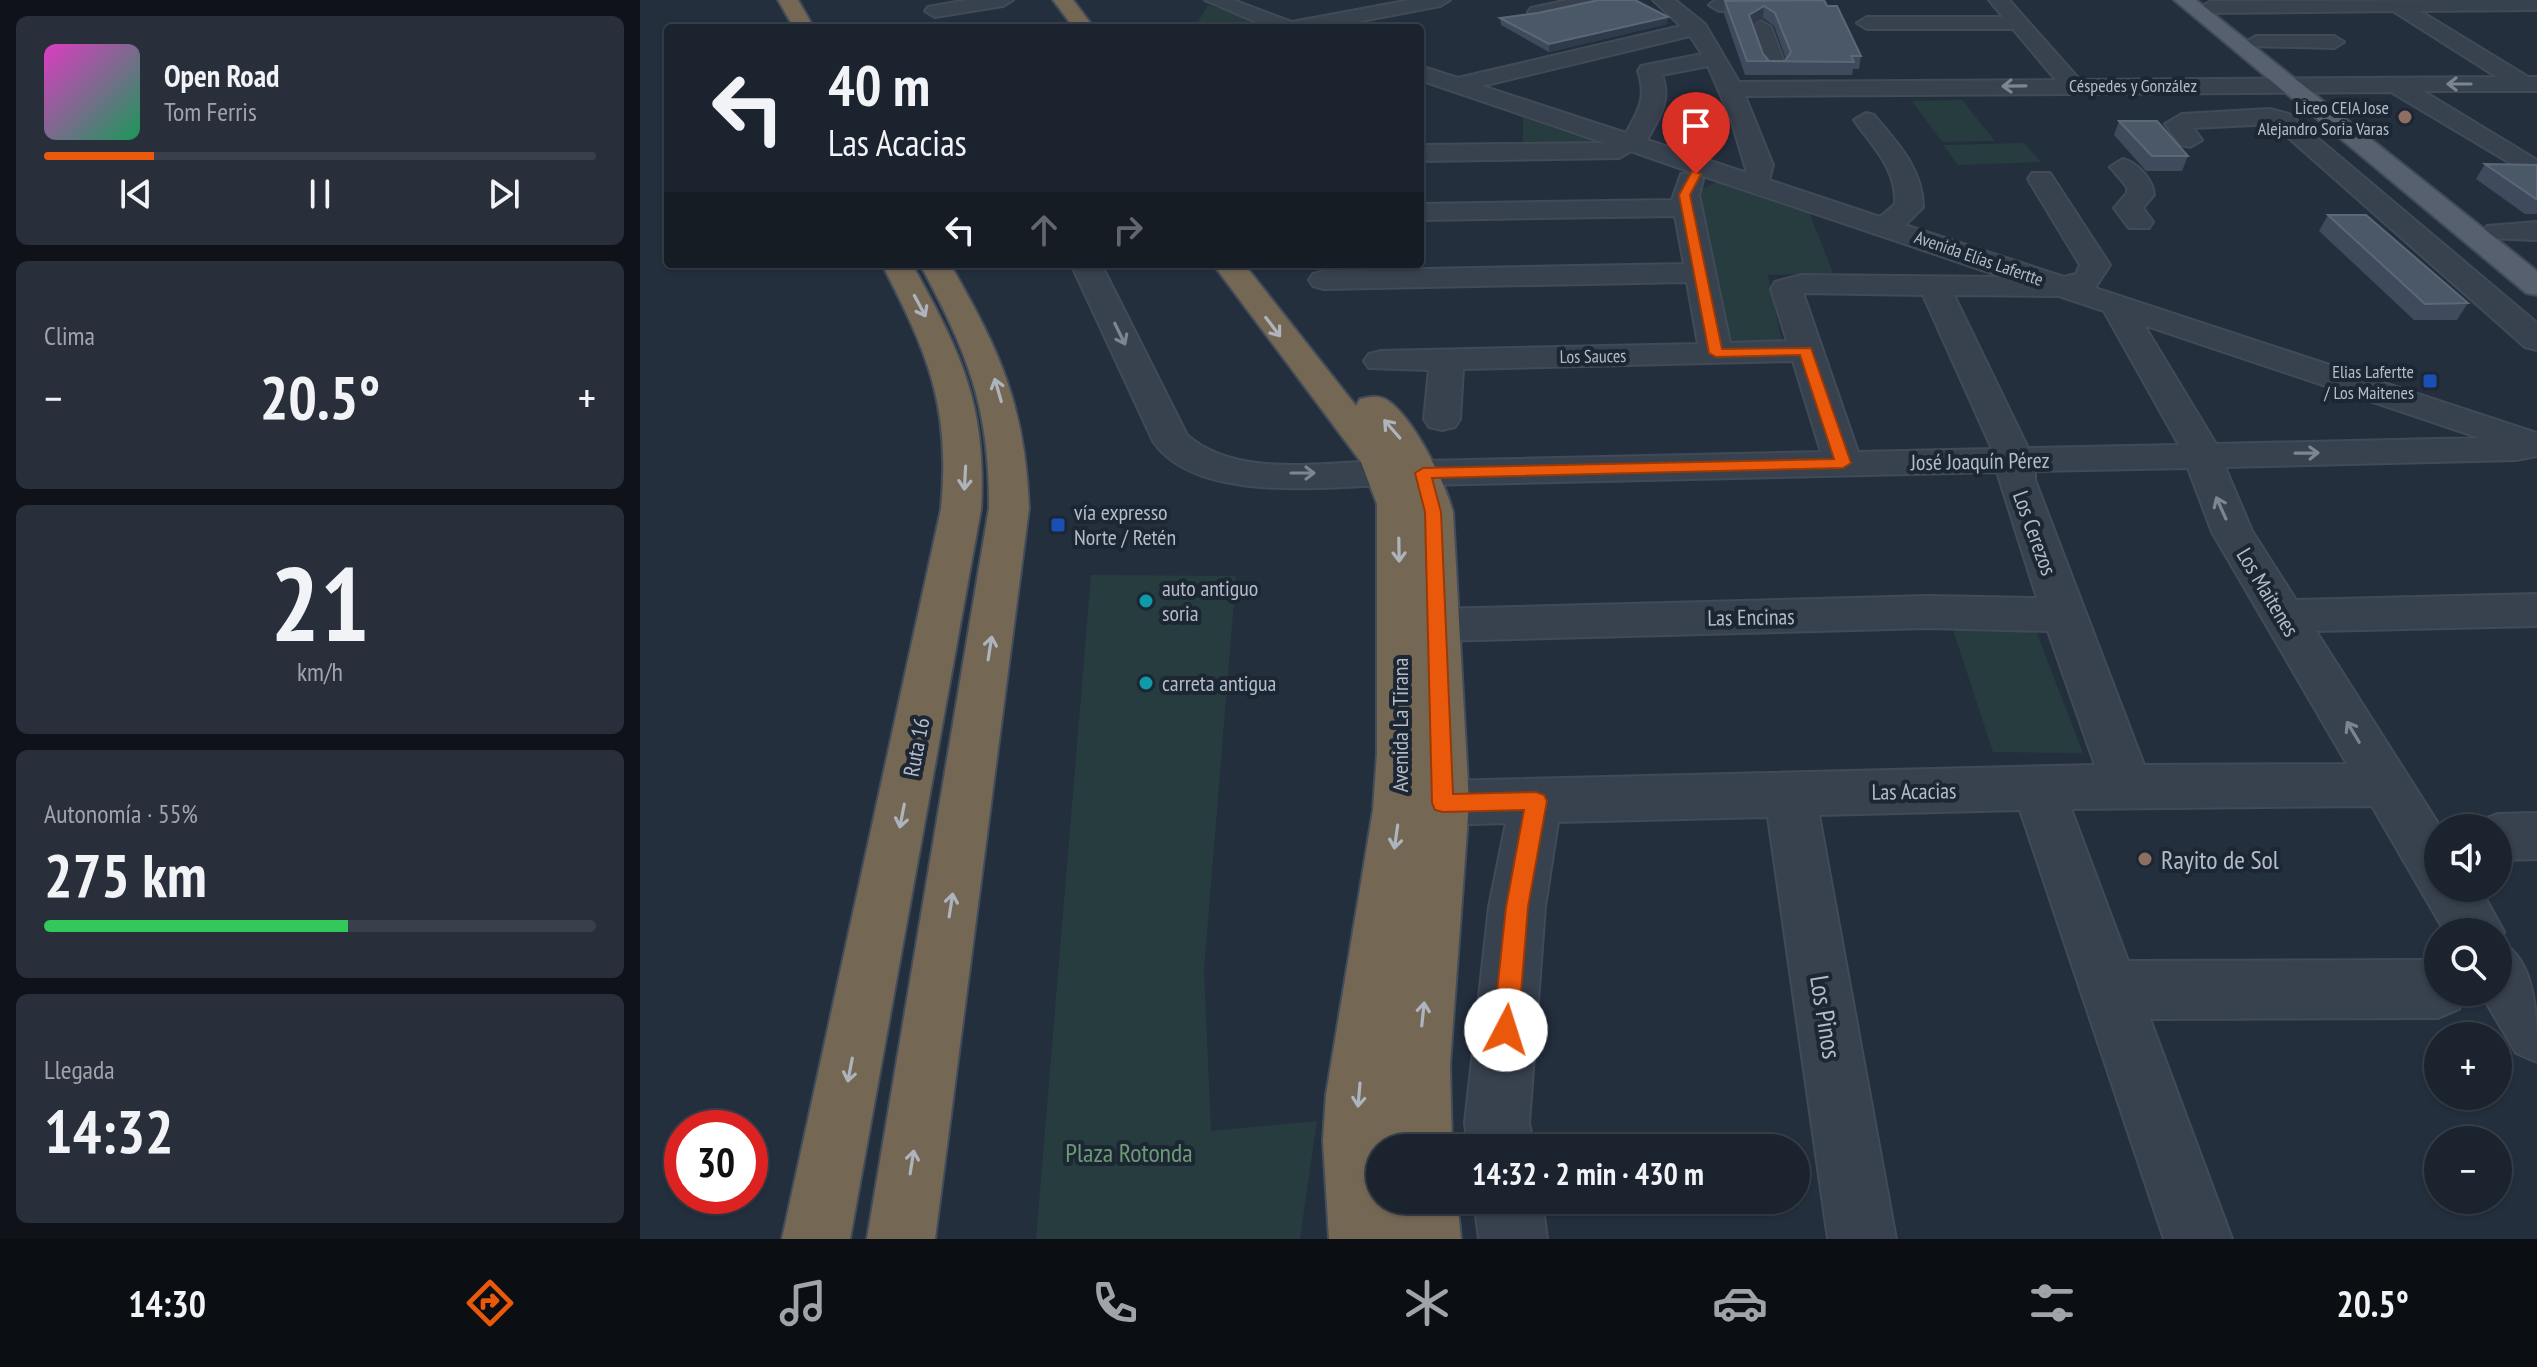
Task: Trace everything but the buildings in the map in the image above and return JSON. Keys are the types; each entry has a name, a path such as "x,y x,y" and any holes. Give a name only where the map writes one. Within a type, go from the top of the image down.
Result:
{"highway":[{"path":"788,0 802,24"},
{"path":"1041,0 1058,24"},
{"path":"1063,0 1081,24"},
{"name":"Ruta 16","path":"816,1239 951,571 966,472 965,436 953,374 899,268"},
{"path":"901,1239 1009,508 1010,465 1000,394 977,337 937,268"},
{"name":"Avenida La Tirana","path":"1231,268 1405,473 1433,512 1443,803 1419,1064 1419,1134"},
{"name":"Avenida La Tirana","path":"1263,268 1340,369 1402,441 1405,473 1399,520 1401,783 1396,839 1362,1054 1355,1141 1363,1239"},
{"path":"1335,1239 1355,1141"},
{"path":"1424,1214 1427,1239"}],"main road":[{"path":"2184,0 2537,263"},
{"path":"2207,3 2256,42 2299,84 2461,225 2537,286"}],"street":[{"path":"936,13 1003,0"},
{"path":"1215,0 1280,24"},
{"path":"1312,24 1440,0"},
{"path":"1663,0 1698,28 1717,59 1760,165 1760,175 1753,183"},
{"path":"1719,5 1777,6 1777,0"},
{"path":"1999,0 2073,86"},
{"path":"2392,2 2532,87"},
{"path":"2207,3 2522,3 2537,14"},
{"path":"1581,56 1561,24 1598,16 1631,44"},
{"path":"1867,23 2019,23"},
{"path":"1761,27 1779,77"},
{"path":"1458,85 1698,28"},
{"path":"2256,42 2334,42"},
{"path":"1424,153 1643,146 1655,97 1649,71 1676,63 1717,59"},
{"name":"Avenida Elías Lafertte","path":"1424,74 2116,305 2188,313 2537,447"},
{"name":"Céspedes y González","path":"1729,89 1779,77 2073,86 2394,84 2532,87"},
{"path":"2394,84 2537,171"},
{"path":"1435,104 1513,104 1517,152"},
{"path":"2190,140 2177,124 2182,121 2270,116 2281,119 2400,226 2537,340"},
{"path":"1866,120 1907,177 1911,189 1909,207 1885,227"},
{"path":"1705,167 1685,188 1716,353"},
{"path":"2123,167 2140,186 2140,195 2128,208 2139,222"},
{"path":"1843,463 1786,292 1789,286 2065,287 2088,280 2095,265 2041,179"},
{"path":"1424,212 1687,208"},
{"path":"2357,226 2461,225"},
{"path":"2497,232 2537,231"},
{"name":"José Joaquín Pérez","path":"1088,268 1171,441 1181,454 1199,463 1232,470 1405,473 2537,447"},
{"path":"1324,280 1700,273"},
{"name":"Los Cerezos","path":"1934,285 2016,461 2016,480 2127,786"},
{"name":"Los Maitenes","path":"2116,305 2193,433 2232,532 2386,785 2424,837"},
{"name":"Los Sauces","path":"1381,361 1806,351"},
{"path":"1442,419 1447,359"},
{"path":"2283,616 2537,610"},
{"name":"Las Encinas","path":"1438,625 1928,612 2064,615"},
{"name":"Las Acacias","path":"1443,803 2127,786 2386,785"},
{"path":"2038,788 2198,1239"},
{"name":"Los Pinos","path":"1790,794 1862,1239"},
{"path":"1499,1134 1497,1123 1517,907 1536,801"},
{"path":"2512,837 2537,836"},
{"path":"2109,990 2424,989"},
{"path":"1510,1214 1513,1239"}],"green space":[{"path":"1208,5 1266,23 1231,24 1197,24"},
{"path":"1962,100 1995,141 1942,142 1912,101"},
{"path":"1523,115 1609,143 1523,145"},
{"path":"2024,143 2041,162 1958,165 1943,145"},
{"path":"1717,182 1809,212 1833,273 1768,275 1782,342 1726,343 1696,191"},
{"name":"Plaza Rotonda","path":"1091,575 1236,576 1204,970 1211,1131 1317,1121 1300,1239 1036,1239"},
{"path":"1953,630 2036,631 2083,753 1993,752"}],"place":[{"name":"Liceo CEIA Jose Alejandro Soria Varas","path":"2405,117"},
{"name":"Elias Lafertte / Los Maitenes","path":"2430,381"},
{"name":"vía expresso Norte / Retén","path":"1058,525"},
{"name":"auto antiguo soria","path":"1146,601"},
{"name":"carreta antigua","path":"1146,683"},
{"name":"Rayito de Sol","path":"2145,859"}],"route":[{"path":"1506,1030 1517,907 1536,801 1443,803 1433,512 1423,473 1843,463 1806,351 1716,353 1685,195 1688,182 1696,174"}]}
